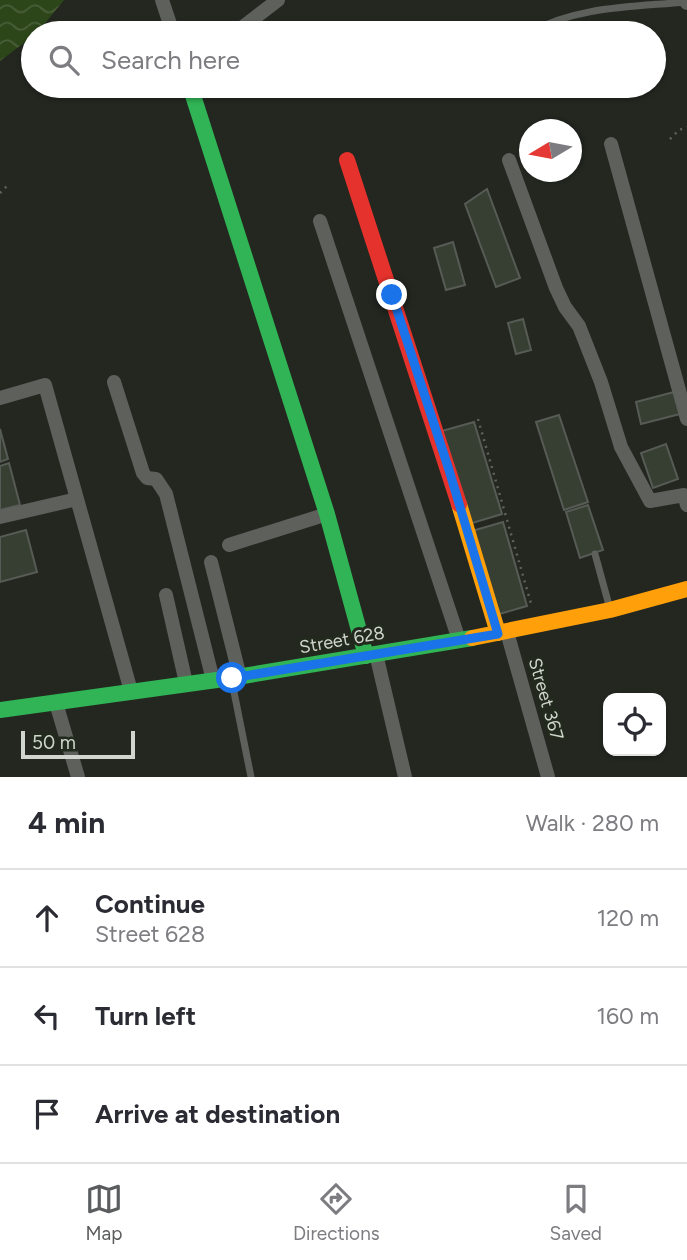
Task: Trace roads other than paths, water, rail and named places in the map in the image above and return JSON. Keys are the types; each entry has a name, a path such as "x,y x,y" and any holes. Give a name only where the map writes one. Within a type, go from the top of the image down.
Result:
{"street":[{"path":"162,0 169,21"},
{"path":"251,21 278,0"},
{"path":"194,98 371,655 405,777"},
{"path":"611,144 687,419"},
{"path":"347,160 503,633"},
{"path":"509,160 556,288 565,307 579,326 601,382 621,447 650,501 684,495 687,505"},
{"path":"320,220 459,640"},
{"path":"114,382 143,473 147,478 156,479 166,494 213,680"},
{"path":"0,398 46,385 131,691"},
{"path":"0,517 77,499"},
{"path":"229,545 327,514"},
{"path":"211,562 236,678"},
{"name":"Street 628","path":"0,710 236,678 503,633 687,590"},
{"path":"166,595 186,683"},
{"name":"Street 367","path":"503,633 548,777"},
{"path":"57,703 78,777"}],"lane":[{"path":"555,21 577,13 687,2"},
{"path":"595,554 610,610"},
{"path":"236,678 251,777"}],"water":[{"path":"0,0 64,0 47,21 21,21 21,45 0,61"}]}
